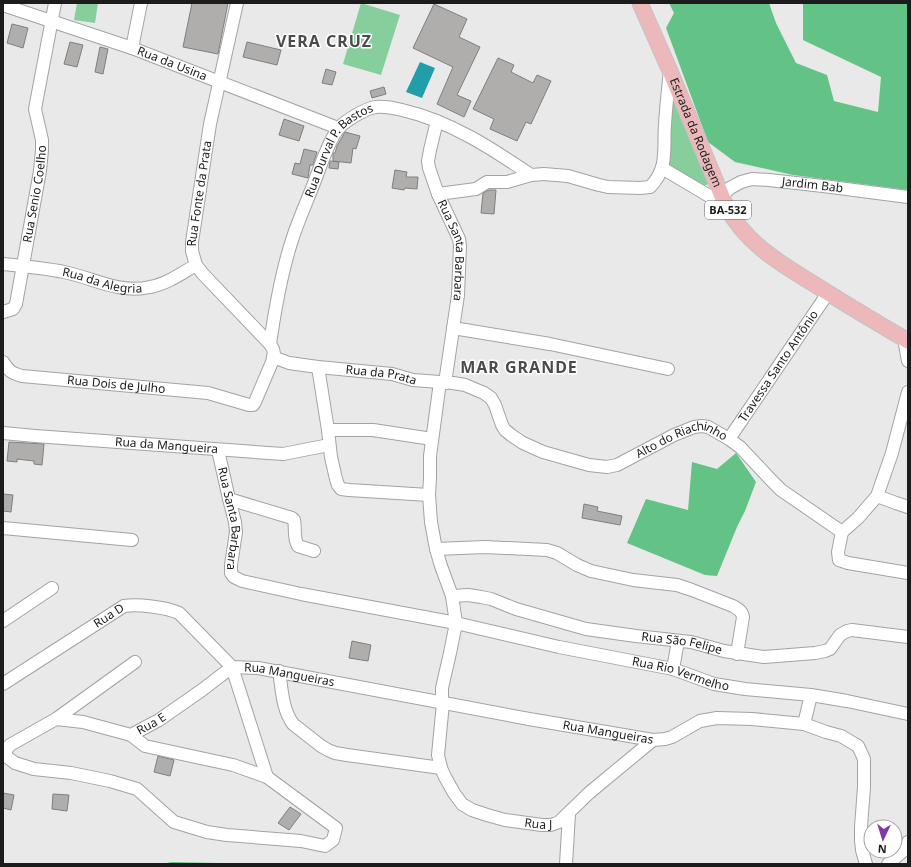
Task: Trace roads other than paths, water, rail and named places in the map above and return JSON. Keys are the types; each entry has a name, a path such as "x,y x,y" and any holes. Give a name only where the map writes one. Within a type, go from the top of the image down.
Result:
{"main road":[{"name":"Estrada da Rodagem","path":"640,3 724,201 739,227 750,240 768,255 906,340"}],"street":[{"name":"Rua Senio Coelho","path":"3,312 13,309 16,304 24,266 42,150 42,140 35,109 55,3"},
{"path":"132,48 142,3"},
{"name":"Rua Fonte da Prata","path":"237,3 210,124 192,242 192,251 196,265 203,274 270,344"},
{"name":"Rua da Usina","path":"3,5 132,48 338,128"},
{"path":"438,194 471,190 480,187 487,182 507,182 531,175 557,174 599,185 640,188 650,187 662,168 665,156 665,125 670,71"},
{"name":"Rua Durval P. Bastos","path":"270,344 279,289 292,240 320,166 332,140 338,128 351,119 362,112 376,107 388,107 415,113 452,127 469,136 531,175"},
{"name":"Rua Santa Barbara","path":"437,121 428,161 438,194 459,239 460,246 458,295 432,439 429,496 431,522 436,548 452,596 456,623"},
{"path":"662,168 724,201"},
{"name":"Jardim Bab","path":"724,201 730,188 752,179 908,197"},
{"name":"Rua da Alegria","path":"3,264 64,272 119,288 136,289 162,283 176,277 196,265"},
{"name":"Travessa Santo Antônio","path":"729,439 828,293"},
{"path":"453,328 550,344 668,368"},
{"path":"906,340 908,361"},
{"path":"270,344 273,357 289,363 318,367 329,445 336,479 341,489 429,496"},
{"name":"Rua Dois de Julho","path":"3,362 8,370 22,376 208,393 243,404 252,405 257,399 273,357"},
{"name":"Rua da Prata","path":"318,367 392,374 413,380 443,382"},
{"name":"Alto do Riachinho","path":"443,382 465,385 484,393 491,398 505,430 523,443 543,452 589,465 607,467 617,465 674,435 694,427 708,427 740,447 781,490 842,532"},
{"path":"908,392 892,452 877,496 858,518 842,532 838,552 839,560 848,563 908,573"},
{"path":"328,430 373,430 432,439"},
{"name":"Rua da Mangueira","path":"3,432 34,436 283,454 329,445"},
{"name":"Rua Santa Barbara","path":"218,450 235,522 236,532 230,565 231,573 234,577 242,581"},
{"path":"877,496 908,506"},
{"path":"229,499 292,518 294,520 295,539 298,546 314,551"},
{"path":"3,528 132,540"},
{"path":"436,548 485,547 547,550 557,553 585,569 599,574 678,586 692,590 733,606 743,613 737,654"},
{"name":"Rua Rio Vermelho","path":"242,581 339,602 456,623 559,647 673,669 720,685 745,689 811,695 908,714"},
{"path":"3,621 52,588"},
{"name":"Rua São Felipe","path":"452,596 468,595 481,597 516,609 586,629 697,643 737,654 756,656 770,657 821,652 830,649 840,635 852,630 908,637"},
{"name":"Rua D","path":"3,684 124,606 131,605 170,610 179,613 232,667"},
{"name":"Rua J","path":"456,623 442,688 444,703 438,755 441,768 454,793 462,804 472,810 505,820 542,825 551,825 559,822 590,793 653,740"},
{"path":"673,669 678,641"},
{"path":"131,735 145,746 233,765 267,777 336,828 334,840 325,846 301,841 208,832 174,822 137,789 110,781 71,773 34,769 15,763 3,754 10,745 56,719 135,662"},
{"path":"232,667 267,777"},
{"name":"Rua Mangueiras","path":"232,667 258,668 529,719 653,740 672,737 700,721 717,718 744,718 804,724 841,736 858,746 864,759 861,840 866,864"},
{"name":"Rua E","path":"56,719 83,722 131,735 159,720 232,667"},
{"path":"279,672 284,705 289,718 293,724 328,750 347,756 441,768"},
{"path":"804,724 811,695"},
{"path":"566,864 569,814"},
{"path":"888,864 903,851 908,842"}],"water":[{"path":"420,62 435,68 422,98 406,92"}],"district":[{"name":"VERA CRUZ","path":"324,41"},
{"name":"MAR GRANDE","path":"519,367"}]}
